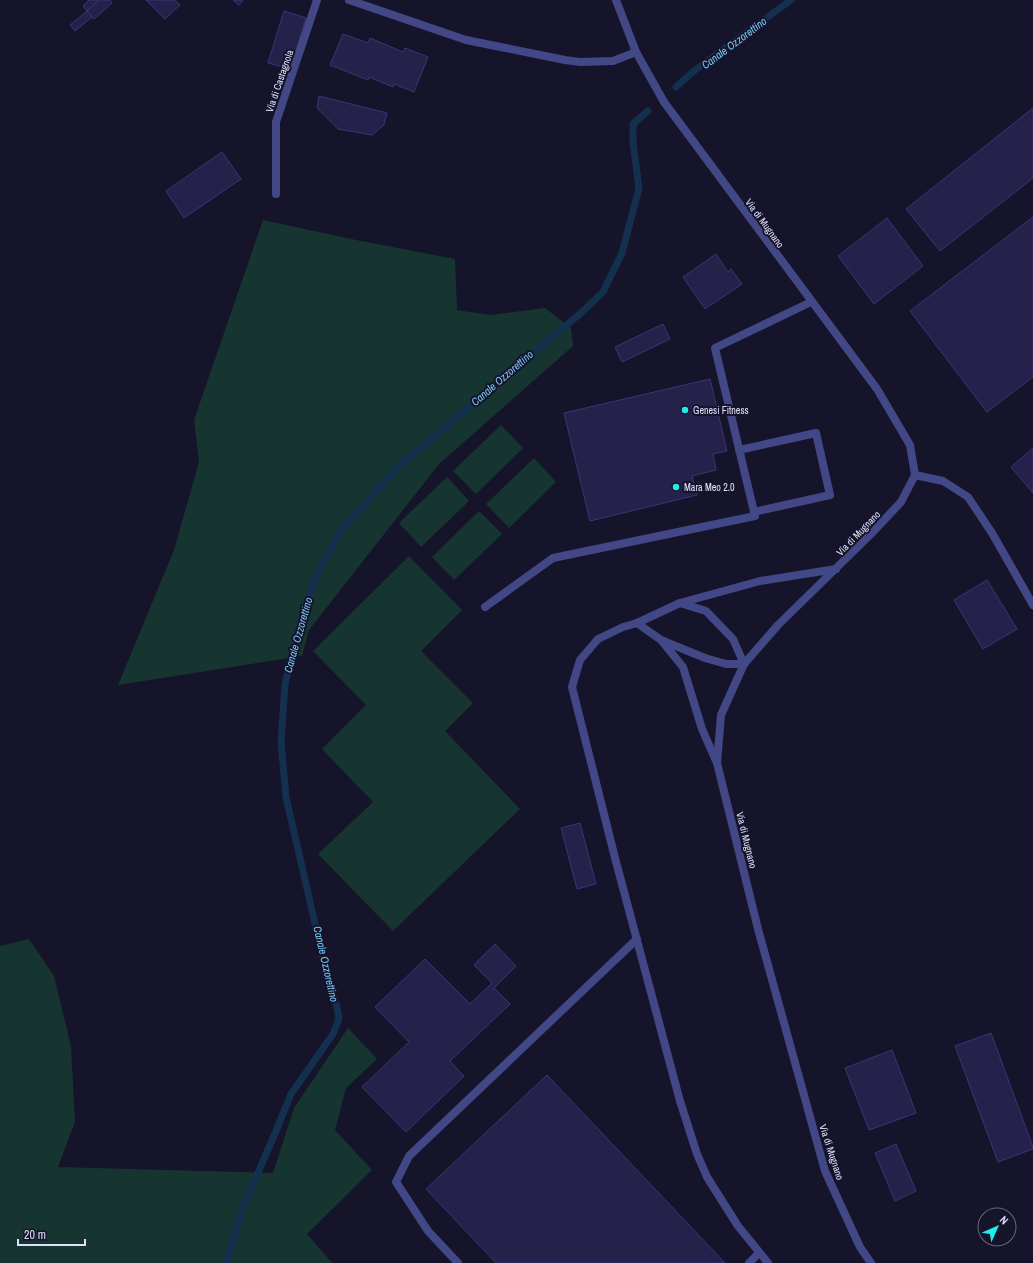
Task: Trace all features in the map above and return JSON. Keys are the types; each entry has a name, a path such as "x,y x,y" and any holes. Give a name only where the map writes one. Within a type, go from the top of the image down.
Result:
{"street":[{"name":"Via di Castagnola","path":"276,194 276,122 317,0"},
{"path":"349,0 466,40 565,60 580,62 613,61 636,52"},
{"name":"Via di Mugnano","path":"616,0 636,52 667,106 877,390 910,445 915,475 901,502 871,534 778,625 744,664 721,715 717,763 758,929 825,1171 860,1247 871,1263"},
{"path":"485,607 553,558 755,516 715,348 812,302"},
{"path":"739,450 816,433 830,495 754,512"},
{"path":"915,475 943,481 968,497 992,533 1033,605"},
{"path":"768,1263 738,1226 707,1177 698,1154 680,1101 572,687 580,660 598,639 623,627 637,623 680,603 760,581 836,569"},
{"path":"637,623 661,640 705,658 726,664 744,664 733,639 706,611 680,603"},
{"path":"661,640 683,667 702,729 717,763"},
{"path":"458,1263 428,1231 396,1182 409,1156 637,939"},
{"path":"749,1263 759,1253"}],"green space":[{"path":"263,220 455,259 457,310 490,315 545,308 571,328 573,346 439,464 309,630 302,656 118,685 174,550 199,462 194,420"},
{"path":"501,425 523,448 476,494 453,471"},
{"path":"534,458 556,482 509,528 486,504"},
{"path":"447,477 469,501 421,547 399,523"},
{"path":"479,511 502,534 454,580 432,557"},
{"path":"409,556 462,610 421,651 473,703 445,731 520,809 393,931 318,854 373,802 322,749 366,705 313,651"},
{"path":"29,939 54,976 71,1046 75,1122 58,1167 273,1173 294,1108 348,1028 377,1059 346,1088 335,1130 372,1170 307,1234 332,1263 0,1263 0,946"}],"building":[{"path":"89,0 99,0 87,11 83,6"},
{"path":"99,0 110,0 112,3 94,19 87,11"},
{"path":"146,0 175,0 180,5 165,19"},
{"path":"233,0 243,0 239,5"},
{"path":"87,11 92,17 75,31 70,25"},
{"path":"284,11 306,18 290,69 268,63"},
{"path":"343,34 368,43 370,38 403,52 405,48 428,57 414,92 394,84 393,87 369,77 368,80 330,65"},
{"path":"319,96 387,113 384,125 372,135 338,129 317,108"},
{"path":"1033,108 1033,178 940,251 906,209"},
{"path":"222,152 241,179 184,218 166,191"},
{"path":"1033,217 1033,377 987,412 910,311"},
{"path":"887,218 923,266 874,304 838,256"},
{"path":"716,254 728,272 731,269 742,284 705,309 683,277"},
{"path":"663,324 670,339 622,362 615,347"},
{"path":"710,379 727,451 713,454 716,470 692,476 697,495 590,521 564,413"},
{"path":"1033,448 1033,493 1011,467"},
{"path":"987,580 1017,629 983,649 954,600"},
{"path":"580,823 596,884 577,889 561,828"},
{"path":"495,944 516,966 494,988 510,1004 450,1061 464,1076 406,1132 362,1087 409,1042 375,1007 425,959 470,1004 492,983 474,965"},
{"path":"991,1033 1033,1147 1033,1149 998,1162 955,1046"},
{"path":"892,1050 916,1113 869,1130 845,1068"},
{"path":"547,1075 725,1263 496,1263 426,1189"},
{"path":"896,1144 916,1191 895,1201 875,1153"}],"waterway":[{"name":"Canale Ozzorettino","path":"676,87 694,71 791,0"},
{"name":"Canale Ozzorettino","path":"226,1263 242,1210 291,1094 333,1034 339,1019 337,1007 327,976 286,797 281,742 285,684 300,622 316,576 341,530 399,466 582,312 603,292 622,253 639,188 633,142 633,124 648,111"}],"place":[{"name":"Genesi Fitness","path":"685,410"},
{"name":"Mara Meo 2.0","path":"676,487"}]}
